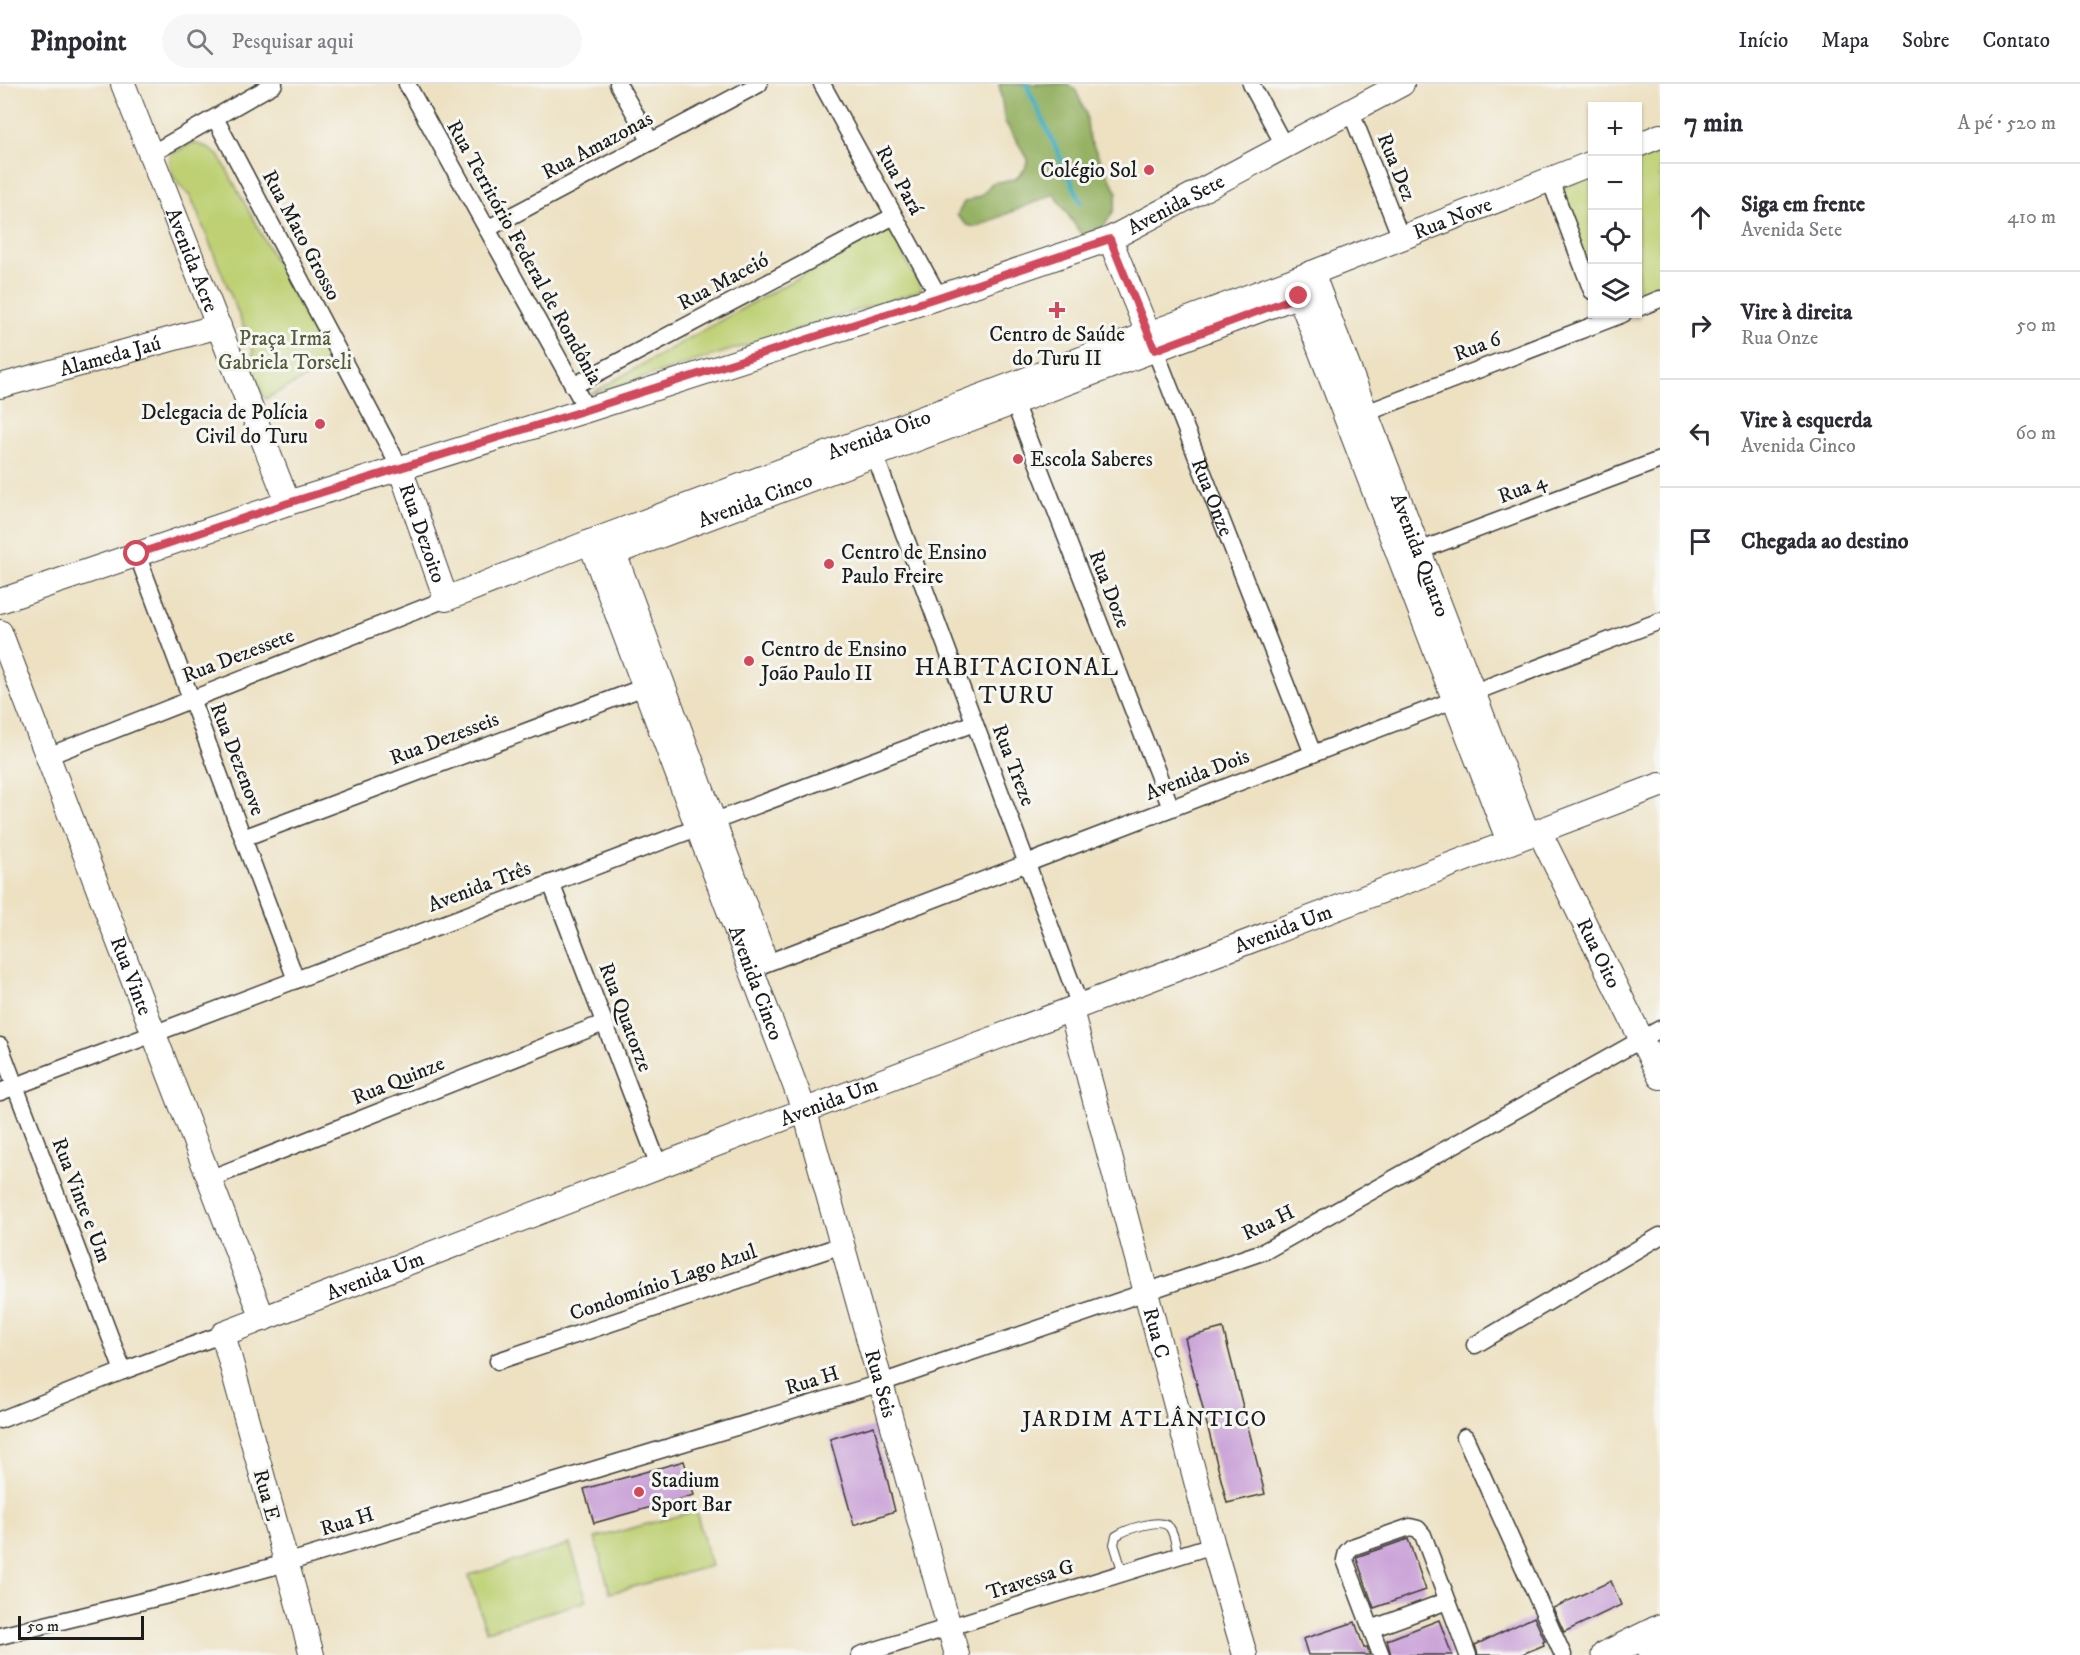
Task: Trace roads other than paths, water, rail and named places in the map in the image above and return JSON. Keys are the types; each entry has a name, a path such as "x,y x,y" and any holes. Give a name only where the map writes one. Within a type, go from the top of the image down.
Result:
{"main road":[{"path":"1605,1655 1660,1628"},
{"path":"1652,1655 1660,1651"}],"street":[{"name":"Avenida Acre","path":"123,84 288,503"},
{"path":"151,154 274,84"},
{"name":"Rua Território Federal de Rondônia","path":"407,84 586,410"},
{"path":"618,84 651,142"},
{"name":"Rua Amazonas","path":"487,229 759,84"},
{"name":"Rua Pará","path":"822,84 939,297"},
{"path":"1251,84 1285,147"},
{"name":"Avenida Sete","path":"0,601 288,503 939,297 1110,239 1402,84"},
{"name":"Avenida Sete","path":"1351,112 1418,84"},
{"name":"Rua Dez","path":"1351,112 1401,238"},
{"name":"Rua Mato Grosso","path":"215,118 400,468"},
{"path":"1642,143 1660,136"},
{"name":"Rua Nove","path":"1312,273 1588,165"},
{"path":"1550,180 1588,278"},
{"name":"Rua Maceió","path":"573,386 894,216"},
{"name":"Rua Onze","path":"1110,239 1313,754"},
{"path":"1151,342 1299,296 1312,273"},
{"name":"Avenida Oito","path":"446,599 590,542 872,447 1011,395 1151,342 1312,273"},
{"name":"Avenida Quatro","path":"1312,273 1356,416 1464,696 1525,836"},
{"name":"Avenida Quatro","path":"1299,296 1356,416"},
{"path":"1642,306 1660,299"},
{"name":"Rua 6","path":"1356,416 1601,318"},
{"name":"Alameda Jaú","path":"0,386 219,327"},
{"name":"Rua Doze","path":"1011,395 1172,808"},
{"name":"Avenida Cinco","path":"653,684 614,553 872,447"},
{"name":"Rua Treze","path":"872,447 1028,863 1076,1008"},
{"name":"Rua 4","path":"1409,555 1659,463"},
{"name":"Rua Dezoito","path":"400,468 446,599"},
{"path":"590,542 614,553"},
{"name":"Avenida Cinco","path":"590,542 653,684 812,1109"},
{"name":"Rua Dezenove","path":"137,554 296,980"},
{"name":"Rua Dezessete","path":"48,756 446,599"},
{"name":"Avenida Dois","path":"759,966 1660,621"},
{"name":"Rua Vinte","path":"0,632 263,1319"},
{"name":"Rua Dezesseis","path":"243,838 653,684"},
{"name":"Avenida Três","path":"8,1089 974,723"},
{"name":"Avenida Um","path":"0,1420 123,1371 1660,785"},
{"name":"Rua Oito","path":"1525,836 1651,1034 1660,1077"},
{"name":"Rua Quatorze","path":"551,883 659,1166"},
{"name":"Rua C","path":"1076,1008 1146,1291 1213,1545 1245,1655"},
{"name":"Rua Quinze","path":"209,1179 604,1023"},
{"name":"Rua H","path":"0,1636 176,1593 286,1563 881,1383 1265,1251 1651,1034"},
{"name":"Rua Vinte e Um","path":"0,1046 8,1089 123,1371"},
{"name":"Rua Seis","path":"812,1109 842,1245 957,1655"},
{"path":"1475,1345 1660,1236"},
{"name":"Condomínio Lago Azul","path":"498,1361 842,1245"},
{"name":"Rua E","path":"223,1334 312,1655"},
{"path":"1466,1437 1563,1655"},
{"path":"1381,1655 1345,1560 1347,1552 1352,1547 1410,1527 1418,1529 1423,1534 1468,1655"},
{"name":"Travessa G","path":"860,1655 1213,1545"},
{"path":"1371,1629 1448,1601"}],"lane":[{"path":"1123,1573 1114,1544 1116,1536 1123,1532 1159,1522 1166,1524 1171,1528 1178,1556"}],"waterway":[{"path":"1026,84 1081,202"}],"place":[{"name":"Colégio Sol","path":"1149,170"},
{"name":"Centro de Saúde do Turu II","path":"1057,310"},
{"name":"Delegacia de Polícia Civil do Turu","path":"320,424"},
{"name":"Escola Saberes","path":"1018,459"},
{"name":"Centro de Ensino Paulo Freire","path":"829,564"},
{"name":"Centro de Ensino João Paulo II","path":"749,661"},
{"name":"Stadium Sport Bar","path":"639,1492"}],"district":[{"name":"HABITACIONAL TURU","path":"1017,681"},
{"name":"JARDIM ATLÂNTICO","path":"1145,1418"}],"park label":[{"name":"Praça Irmã Gabriela Torseli","path":"285,350"}]}
